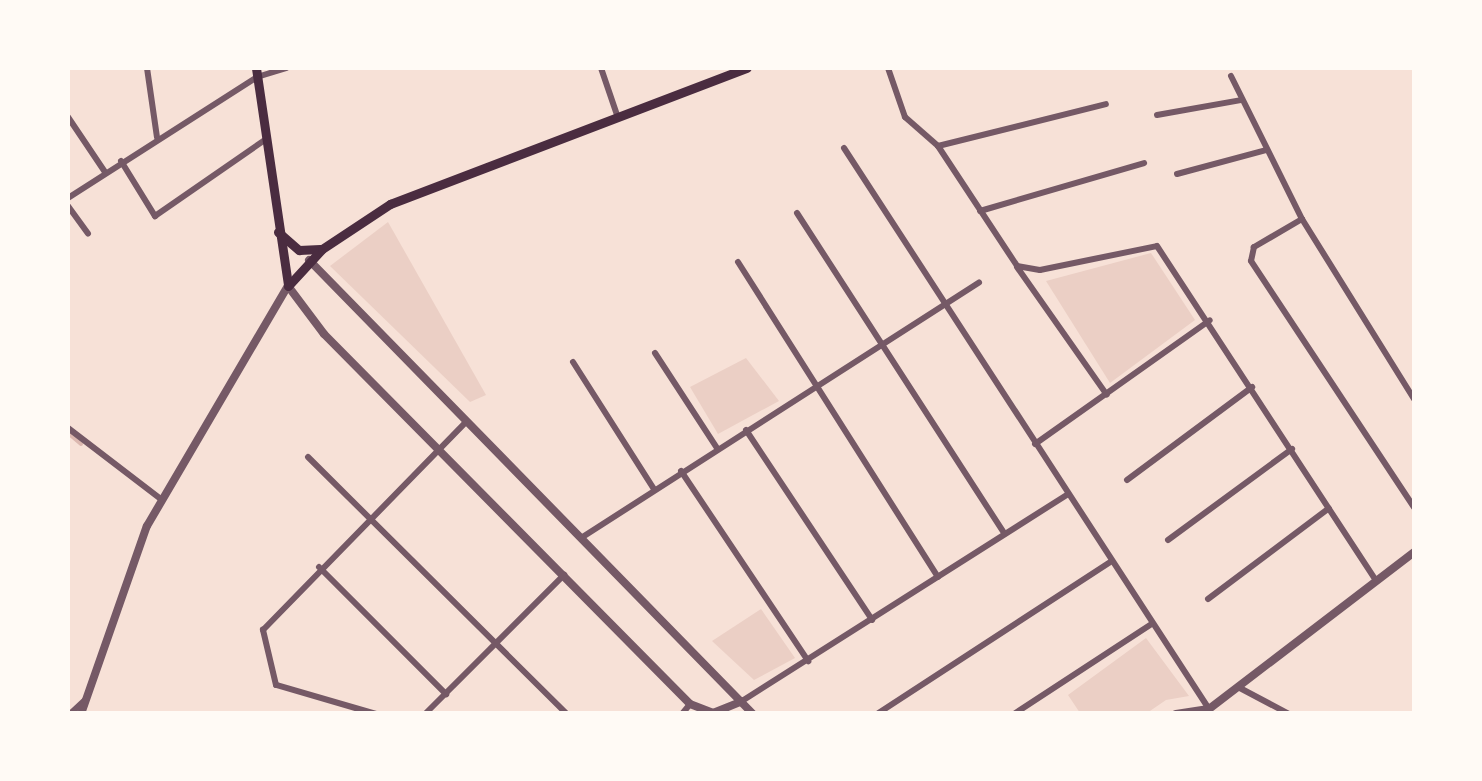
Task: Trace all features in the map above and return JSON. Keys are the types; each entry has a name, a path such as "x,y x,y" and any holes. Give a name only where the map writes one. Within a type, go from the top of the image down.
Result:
{"main road":[{"path":"288,286 322,248 390,204 748,68"},
{"path":"257,72 288,286"},
{"path":"278,232 299,250 322,248"}],"street":[{"path":"147,68 157,137"},
{"path":"68,198 257,72 287,68"},
{"path":"601,68 617,115"},
{"path":"888,68 905,117 938,146 1107,395"},
{"path":"1231,76 1302,219 1414,400"},
{"path":"1158,115 1241,100"},
{"path":"938,146 1106,104"},
{"path":"68,117 105,172"},
{"path":"122,160 155,216 266,139"},
{"path":"844,148 1208,711"},
{"path":"1177,174 1266,150"},
{"path":"980,210 1144,163"},
{"path":"68,206 88,234"},
{"path":"797,213 1006,534"},
{"path":"1302,219 1254,247 1251,261 1414,507"},
{"path":"1016,266 1040,270 1157,246 1210,320 1376,581"},
{"path":"309,260 465,424 754,714"},
{"path":"738,262 938,577"},
{"path":"580,538 979,282"},
{"path":"81,714 161,500 288,286 324,334 690,704 713,714 742,702 1067,495"},
{"path":"1034,444 1210,320"},
{"path":"655,353 717,448"},
{"path":"573,362 654,489"},
{"path":"1127,480 1252,387"},
{"path":"376,714 276,685 265,624 465,424"},
{"path":"68,428 161,500"},
{"path":"746,430 872,620"},
{"path":"1168,540 1292,449"},
{"path":"308,457 566,714"},
{"path":"681,472 808,661"},
{"path":"1208,599 1329,508"},
{"path":"1176,714 1208,711 1414,552"},
{"path":"876,714 1110,562"},
{"path":"319,567 446,694"},
{"path":"425,714 564,575"},
{"path":"1014,714 1150,625"},
{"path":"1238,687 1290,714"},
{"path":"70,714 86,699"},
{"path":"682,714 690,704"}],"shaded area":[{"path":"388,222 486,395 470,402 330,266"},
{"path":"1151,253 1195,320 1110,383 1046,281"},
{"path":"746,358 779,401 718,434 690,387"},
{"path":"761,609 795,658 754,680 712,641"},
{"path":"1146,638 1189,696 1166,700 1147,713 1080,713 1068,695"}],"waterway":[{"path":"68,433 81,444"}]}
